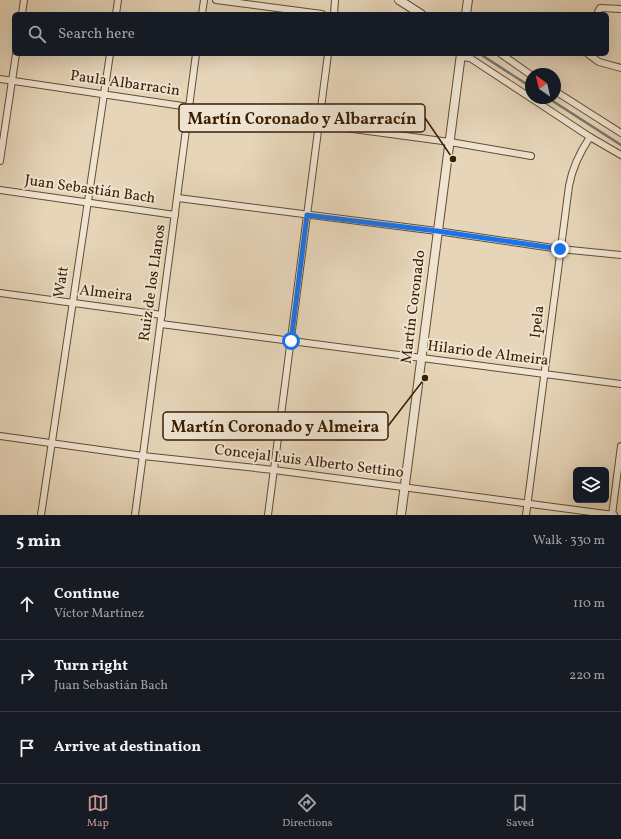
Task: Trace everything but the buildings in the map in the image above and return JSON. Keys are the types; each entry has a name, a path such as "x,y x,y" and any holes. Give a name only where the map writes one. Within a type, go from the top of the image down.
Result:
{"street":[{"path":"22,12 24,0"},
{"path":"116,12 118,0"},
{"path":"202,12 204,0"},
{"path":"216,0 307,12"},
{"path":"334,12 335,0"},
{"path":"399,0 418,12"},
{"path":"466,12 468,0"},
{"path":"598,12 600,8 621,9"},
{"path":"0,161 16,56"},
{"name":"Watt","path":"41,515 110,56"},
{"name":"Ruiz de los Llanos","path":"135,515 196,56"},
{"path":"268,515 328,56"},
{"name":"Martín Coronado","path":"401,515 461,56"},
{"path":"464,56 470,58 525,94"},
{"path":"504,56 525,71"},
{"path":"591,56 599,62 621,68"},
{"name":"Paula Albarracin","path":"0,80 450,142 531,156"},
{"path":"561,95 621,133"},
{"path":"540,104 590,137 621,155"},
{"name":"Ipela","path":"526,515 570,178 581,151 590,137"},
{"name":"Juan Sebastián Bach","path":"0,190 175,215"},
{"name":"Juan Sebastián Bach","path":"178,198 621,256"},
{"name":"Almeira","path":"0,293 162,315"},
{"name":"Hilario de Almeira","path":"161,324 621,384"},
{"name":"Concejal Luis Alberto Settino","path":"0,436 143,456 274,470 613,515"},
{"path":"613,515 621,446"}],"waterway":[{"path":"483,56 525,83"},
{"path":"557,104 621,145"}],"place":[{"name":"Martín Coronado y Albarracín","path":"453,159"},
{"name":"Martín Coronado y Almeira","path":"425,378"}],"route":[{"path":"291,341 307,215 437,231 560,249"}]}
